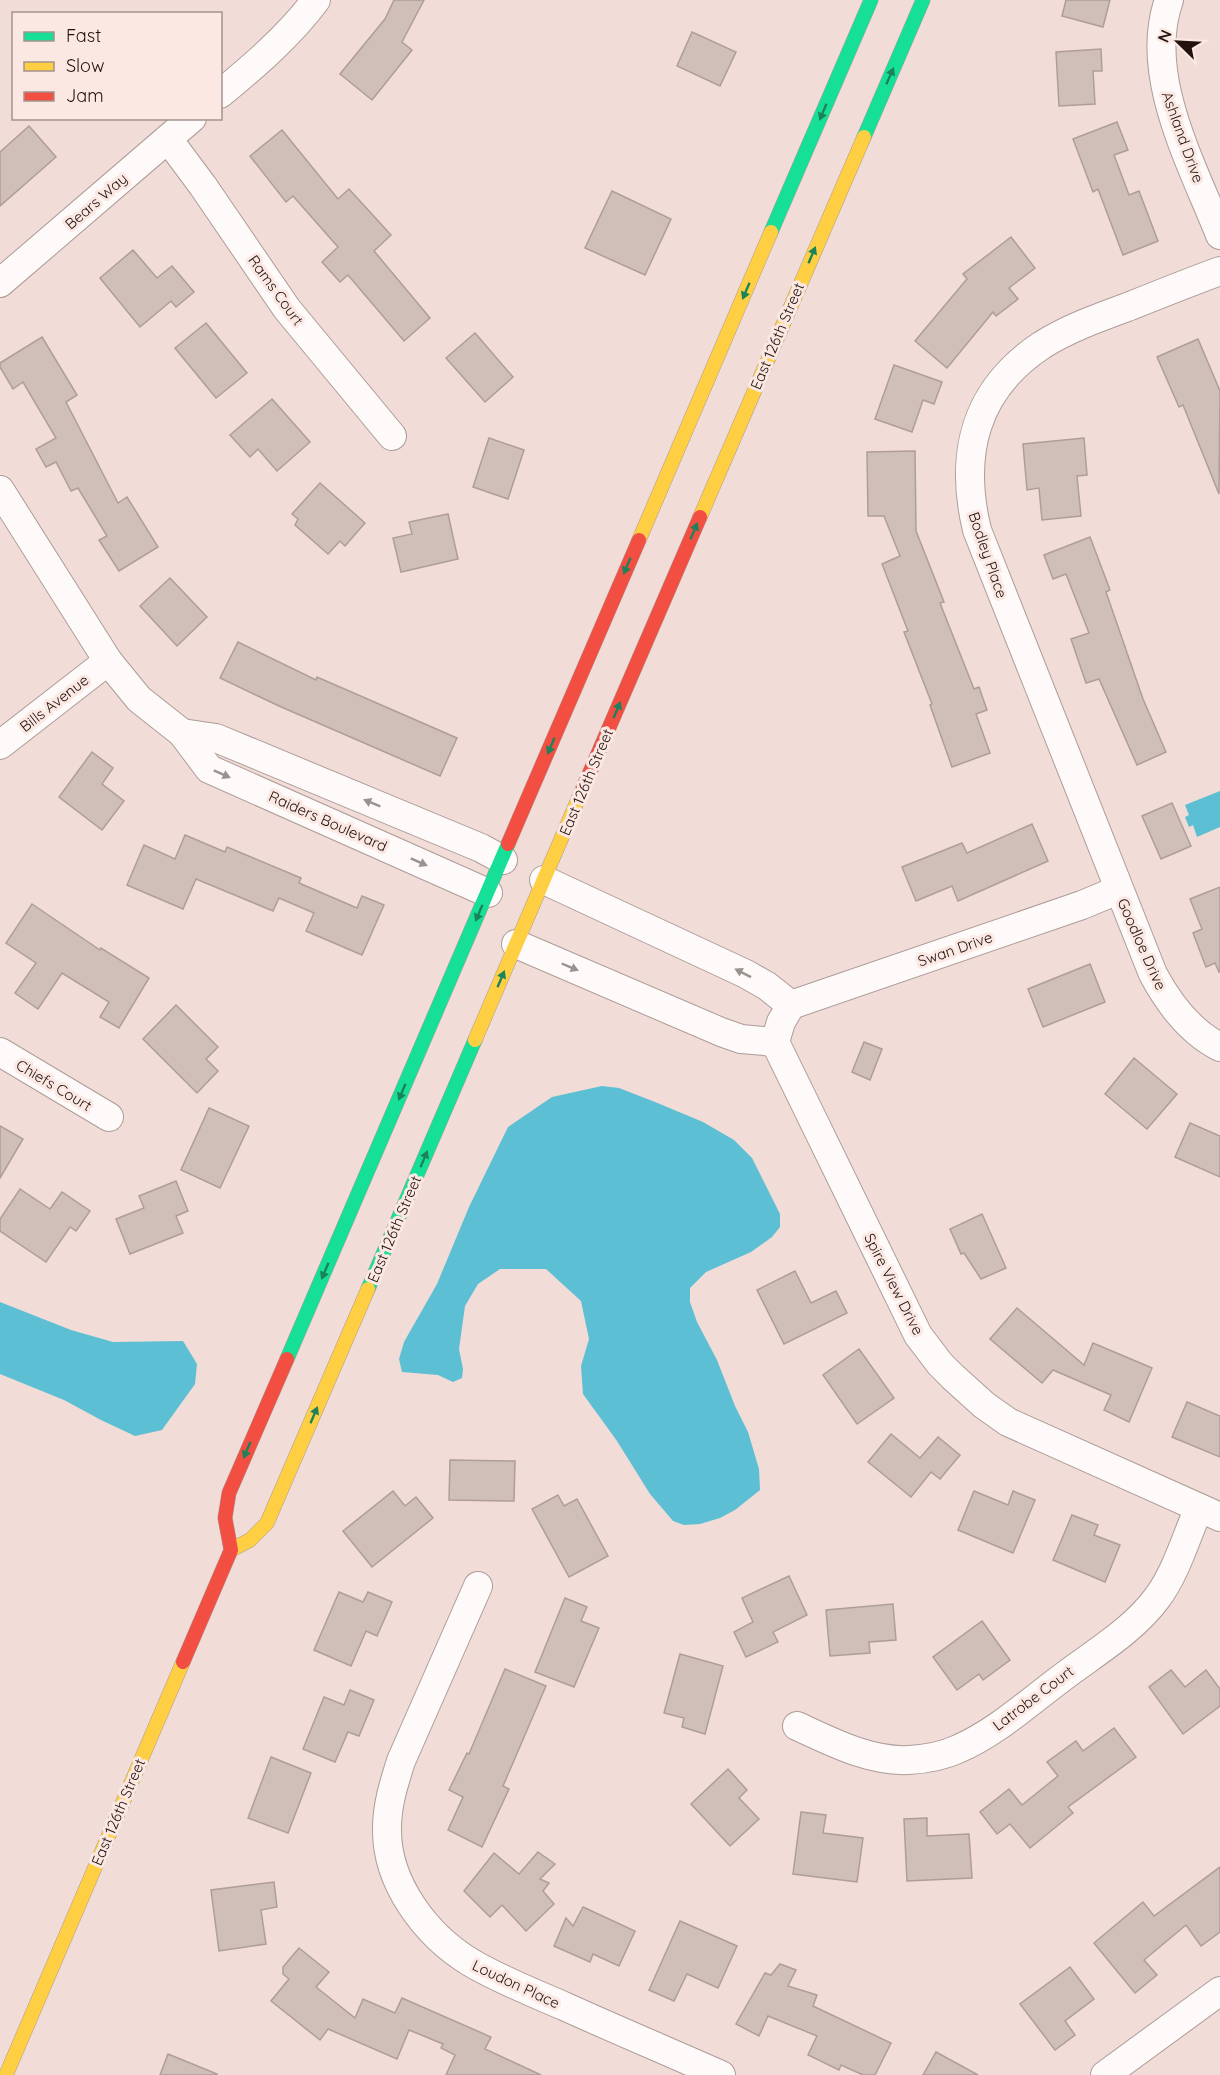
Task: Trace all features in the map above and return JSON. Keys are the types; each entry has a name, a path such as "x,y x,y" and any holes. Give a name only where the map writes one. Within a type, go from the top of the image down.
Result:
{"main road":[{"path":"231,1550 225,1518 229,1493 871,0"},
{"name":"East 126th Street","path":"6,2075 231,1550 250,1540 267,1523 923,0"}],"street":[{"path":"222,92 258,62 316,0"},
{"name":"Ashland Drive","path":"1169,0 1162,25 1161,42 1161,63 1167,99 1220,235"},
{"name":"Bears Way","path":"0,283 190,120"},
{"name":"Rams Court","path":"168,139 287,309 392,436"},
{"name":"Bodley Place","path":"1118,890 977,530 970,503 969,464 977,428 992,395 1024,358 1042,345 1078,326 1220,270"},
{"name":"Raiders Boulevard","path":"0,490 108,661 139,699 182,733 209,768 488,893"},
{"name":"Bills Avenue","path":"0,745 108,661"},
{"name":"Raiders Boulevard","path":"182,733 216,738 481,848 503,860"},
{"path":"516,944 721,1032 741,1039 775,1042 781,1022 791,1005 767,986 746,974 544,880"},
{"name":"Swan Drive","path":"791,1005 1118,890"},
{"name":"Goodloe Drive","path":"1118,890 1153,974 1166,997 1196,1030 1220,1047"},
{"name":"Spire View Drive","path":"775,1042 918,1335 940,1364 965,1389 1008,1422 1210,1513"},
{"name":"Chiefs Court","path":"0,1052 108,1117"},
{"name":"Latrobe Court","path":"797,1726 850,1749 886,1759 925,1758 957,1749 973,1741 993,1729 1087,1659 1143,1613 1156,1599 1210,1513"},
{"name":"Loudon Place","path":"478,1586 401,1761 394,1784 388,1816 388,1839 397,1875 408,1902 430,1930 469,1962 509,1982 721,2075"},
{"path":"1105,2075 1220,1991"}],"water":[{"path":"1220,791 1220,827 1197,837 1193,825 1189,827 1185,817 1189,815 1185,805"},
{"path":"602,1086 619,1088 655,1102 703,1122 734,1140 752,1158 780,1214 780,1227 772,1237 751,1252 706,1272 690,1288 690,1302 697,1322 717,1360 748,1432 759,1469 760,1490 735,1510 720,1518 700,1524 684,1525 673,1521 650,1494 617,1441 583,1394 581,1366 589,1339 581,1301 546,1269 500,1269 478,1284 465,1306 459,1349 463,1369 462,1378 453,1382 438,1375 402,1372 399,1359 404,1342 437,1284 469,1207 508,1127 552,1097"},
{"path":"0,1302 71,1330 113,1342 183,1341 197,1364 195,1384 162,1430 135,1436 64,1400 0,1374"}],"building":[{"path":"394,0 424,0 402,42 412,50 372,100 340,74 385,19"},
{"path":"1066,0 1110,0 1103,27 1062,16"},
{"path":"692,32 736,52 720,86 677,66"},
{"path":"1101,49 1102,71 1093,71 1095,104 1059,106 1056,52"},
{"path":"1117,122 1128,150 1114,155 1129,195 1139,191 1158,241 1123,255 1098,189 1093,192 1073,139"},
{"path":"29,126 56,157 0,206 0,152"},
{"path":"282,130 338,199 349,189 391,235 374,251 430,318 404,341 348,275 340,282 322,262 338,247 293,196 286,202 250,156"},
{"path":"612,191 671,219 645,275 585,248"},
{"path":"1011,237 1035,268 1009,288 1018,299 996,316 993,312 947,368 915,341 967,279 963,274"},
{"path":"133,250 157,278 172,266 194,292 176,307 171,301 140,327 100,278"},
{"path":"206,323 247,373 216,398 175,348"},
{"path":"475,333 513,377 485,402 446,358"},
{"path":"42,337 77,395 66,402 118,503 127,497 158,547 119,571 99,540 107,536 78,488 71,491 56,462 46,467 36,449 56,438 23,382 13,389 0,367 0,363"},
{"path":"1198,339 1220,391 1219,494 1183,405 1179,407 1157,357"},
{"path":"894,365 942,382 934,404 923,400 912,432 875,419"},
{"path":"272,399 310,442 277,471 258,449 250,457 230,435"},
{"path":"489,438 524,450 508,499 473,487"},
{"path":"1084,438 1087,475 1077,476 1081,516 1042,520 1039,488 1027,490 1023,444"},
{"path":"915,451 916,531 944,602 940,603 974,689 979,687 987,710 976,714 990,753 952,767 930,705 932,704 904,632 908,631 882,564 900,556 884,516 868,516 867,452"},
{"path":"320,483 365,523 345,546 340,541 328,554 295,525 298,519 292,514"},
{"path":"448,514 458,559 401,572 393,538 412,534 409,522"},
{"path":"1090,537 1110,590 1106,592 1143,699 1166,752 1137,765 1099,679 1086,683 1071,639 1089,633 1066,574 1053,579 1044,555"},
{"path":"170,578 207,617 177,646 140,606"},
{"path":"238,642 316,680 317,677 457,738 440,776 220,678"},
{"path":"92,752 113,768 102,784 124,801 102,830 59,797"},
{"path":"1172,803 1191,846 1161,859 1142,816"},
{"path":"1032,824 1048,861 958,901 952,886 916,901 902,867 962,843 967,853"},
{"path":"185,835 225,852 227,847 301,878 299,883 357,908 362,896 384,905 362,955 306,931 314,913 279,898 273,911 196,879 183,909 127,885 144,845 175,859"},
{"path":"1220,887 1219,972 1215,963 1206,967 1193,933 1202,929 1190,899"},
{"path":"32,904 100,950 101,948 149,978 119,1028 100,1017 109,1002 62,973 38,1009 15,993 36,963 6,943"},
{"path":"1090,964 1105,1002 1043,1027 1028,989"},
{"path":"176,1005 218,1047 206,1059 218,1071 197,1093 143,1039"},
{"path":"864,1042 882,1049 870,1080 852,1072"},
{"path":"1134,1058 1177,1094 1147,1129 1105,1094"},
{"path":"209,1108 249,1126 220,1188 181,1170"},
{"path":"1190,1123 1220,1136 1220,1177 1175,1157"},
{"path":"0,1126 23,1139 0,1178"},
{"path":"176,1181 188,1211 176,1216 183,1233 130,1254 116,1219 144,1208 139,1196"},
{"path":"20,1189 50,1209 62,1192 90,1211 76,1231 70,1227 46,1262 0,1231 0,1219"},
{"path":"982,1214 1006,1268 981,1279 964,1253 961,1254 950,1229"},
{"path":"795,1271 811,1303 836,1291 847,1313 784,1344 757,1290"},
{"path":"1017,1308 1084,1365 1093,1343 1152,1368 1129,1422 1104,1410 1111,1395 1053,1370 1042,1383 990,1339"},
{"path":"859,1349 894,1398 857,1424 823,1375"},
{"path":"1187,1402 1220,1416 1220,1457 1172,1437"},
{"path":"891,1434 920,1458 938,1437 960,1455 940,1479 931,1472 911,1497 868,1462"},
{"path":"450,1460 515,1461 514,1501 449,1500"},
{"path":"393,1491 405,1506 416,1497 433,1518 372,1567 343,1531"},
{"path":"974,1491 1008,1505 1013,1491 1035,1500 1013,1553 958,1530"},
{"path":"558,1495 564,1506 577,1499 608,1556 569,1577 532,1509"},
{"path":"1072,1515 1098,1525 1094,1535 1120,1545 1105,1582 1053,1560"},
{"path":"789,1576 807,1615 773,1632 778,1642 746,1657 734,1632 753,1622 742,1598"},
{"path":"339,1592 363,1602 368,1592 392,1602 377,1636 366,1631 351,1666 314,1650"},
{"path":"565,1598 587,1607 581,1621 599,1628 574,1687 535,1672"},
{"path":"893,1604 896,1640 869,1642 870,1653 830,1656 826,1610"},
{"path":"982,1621 1010,1660 983,1680 979,1674 957,1690 933,1657"},
{"path":"680,1654 723,1666 705,1734 682,1727 684,1718 664,1713"},
{"path":"505,1669 546,1686 503,1786 509,1789 482,1847 448,1830 463,1797 449,1790 467,1753 469,1754"},
{"path":"1171,1670 1185,1687 1206,1670 1220,1689 1220,1706 1183,1734 1149,1687"},
{"path":"350,1690 374,1700 359,1736 348,1732 335,1762 303,1749 324,1697 344,1705"},
{"path":"1114,1728 1136,1757 1068,1807 1073,1813 1030,1848 1010,1824 997,1834 980,1812 1009,1789 1022,1805 1058,1776 1047,1762 1076,1741 1083,1751"},
{"path":"271,1757 311,1773 288,1833 248,1818"},
{"path":"728,1769 747,1790 739,1798 759,1819 730,1846 691,1804"},
{"path":"801,1812 826,1815 823,1833 863,1838 857,1882 793,1874"},
{"path":"927,1818 927,1836 969,1834 972,1878 907,1881 904,1819"},
{"path":"538,1852 555,1864 540,1879 549,1883 543,1891 554,1904 526,1931 502,1905 490,1917 464,1891 494,1853 519,1874"},
{"path":"1220,1867 1220,1932 1201,1946 1186,1925 1144,1960 1157,1975 1135,1993 1094,1943 1143,1902 1154,1916"},
{"path":"274,1882 277,1907 261,1910 266,1944 219,1951 211,1890"},
{"path":"583,1907 635,1931 619,1966 593,1954 590,1962 554,1946 566,1918 573,1926"},
{"path":"680,1921 737,1946 718,1988 687,1974 674,2001 649,1990"},
{"path":"299,1948 329,1972 316,1987 355,2018 363,1999 395,2013 402,1998 491,2037 485,2049 541,2075 446,2075 455,2055 441,2048 443,2044 409,2030 397,2059 328,2029 320,2040 271,2001 289,1979 283,1974 283,1967"},
{"path":"780,1964 796,1970 788,1986 817,1995 813,2006 891,2043 875,2075 863,2075 841,2065 839,2070 808,2055 817,2036 768,2016 759,2036 736,2024 765,1973 771,1975"},
{"path":"1070,1967 1094,1999 1065,2021 1075,2035 1055,2050 1020,2004"},
{"path":"936,2052 978,2075 923,2075"},
{"path":"168,2054 217,2074 217,2075 160,2075"}],"traffic: fast":[{"path":"771,232 871,0"},
{"path":"864,137 923,0"},
{"path":"287,1359 508,844"},
{"path":"368,1289 475,1040"}],"traffic: slow":[{"path":"700,517 864,137"},
{"path":"639,540 771,232"},
{"path":"475,1040 583,788"},
{"path":"231,1550 250,1540 267,1523 368,1289"},
{"path":"6,2075 183,1662"}],"traffic: jam":[{"path":"583,788 700,517"},
{"path":"508,844 639,540"},
{"path":"183,1662 231,1550 225,1518 229,1493 287,1359"}]}
